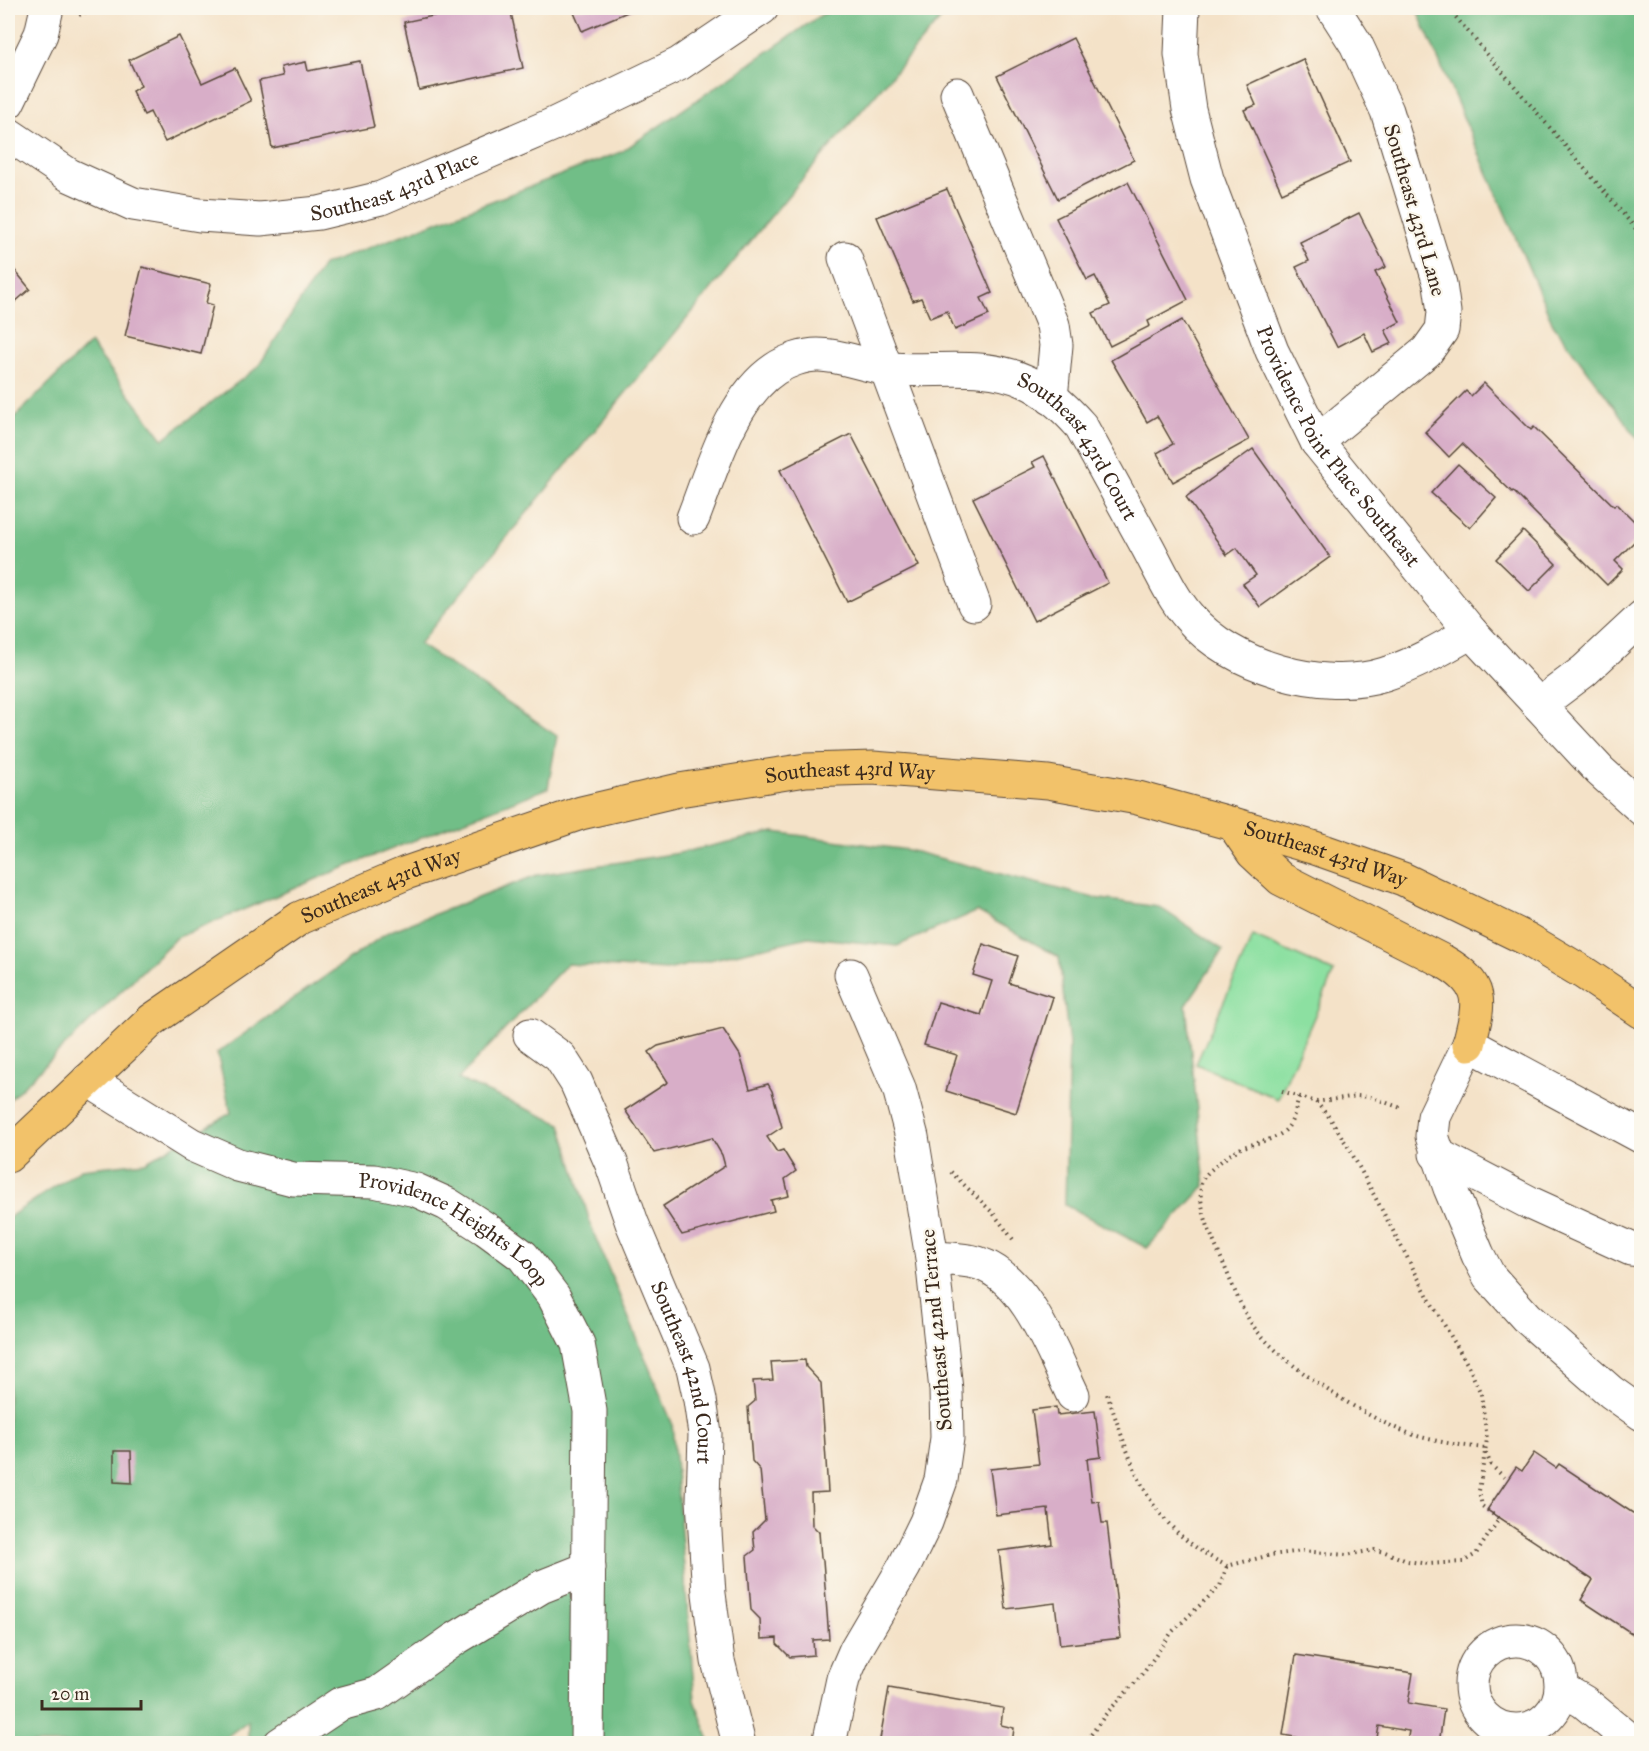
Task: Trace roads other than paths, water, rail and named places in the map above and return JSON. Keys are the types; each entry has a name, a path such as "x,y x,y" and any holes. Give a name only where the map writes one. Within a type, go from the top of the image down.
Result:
{"main road":[{"name":"Southeast 43rd Way","path":"8,1156 152,1020 300,918 406,873 581,813 679,790 806,770 894,769 1048,782 1138,798 1316,848 1403,879 1527,939 1584,973 1641,1012"},
{"path":"1233,824 1253,853 1281,879 1443,961 1465,975 1472,984 1477,1000 1476,1016 1469,1044"}],"street":[{"path":"8,102 41,34 46,8"},
{"name":"Southeast 43rd Place","path":"8,135 69,175 133,204 200,215 260,219 319,213 381,198 554,124 680,64 762,8"},
{"name":"Providence Point Place Southeast","path":"1183,8 1181,54 1189,109 1207,179 1272,351 1317,442 1471,632 1600,771 1641,808"},
{"name":"Southeast 43rd Lane","path":"1317,442 1427,351 1442,330 1444,312 1440,284 1387,111 1356,44 1333,8"},
{"path":"957,94 1053,325 1056,345 1051,398"},
{"path":"845,258 974,604"},
{"name":"Southeast 43rd Court","path":"693,518 731,421 741,403 757,384 776,368 793,360 816,355 916,371 951,369 996,372 1025,381 1069,412 1081,426 1181,606 1203,632 1231,651 1270,669 1303,678 1345,680 1383,675 1419,661 1471,632"},
{"path":"1539,705 1584,671 1641,617"},
{"name":"Southeast 42nd Terrace","path":"829,1743 843,1679 856,1649 904,1567 926,1522 941,1480 947,1438 946,1390 932,1258 917,1166 899,1088 851,975"},
{"name":"Southeast 42nd Court","path":"530,1035 560,1057 576,1083 612,1165 632,1223 693,1368 705,1434 703,1500 709,1594 718,1661 739,1743"},
{"path":"1641,1137 1469,1044 1434,1117 1432,1136 1436,1154 1472,1244 1489,1276 1526,1317 1611,1392 1641,1414"},
{"name":"Providence Heights Loop","path":"88,1080 192,1145 238,1165 293,1179 374,1181 417,1190 447,1204 523,1256 554,1297 578,1344 590,1411 587,1743"},
{"path":"1436,1154 1530,1203 1631,1249 1641,1250"},
{"path":"932,1258 979,1264 1001,1276 1018,1291 1035,1315 1073,1395"},
{"path":"280,1743 340,1704 377,1694 455,1640 541,1587 589,1568"},
{"path":"1562,1689 1584,1702 1635,1743"}]}
